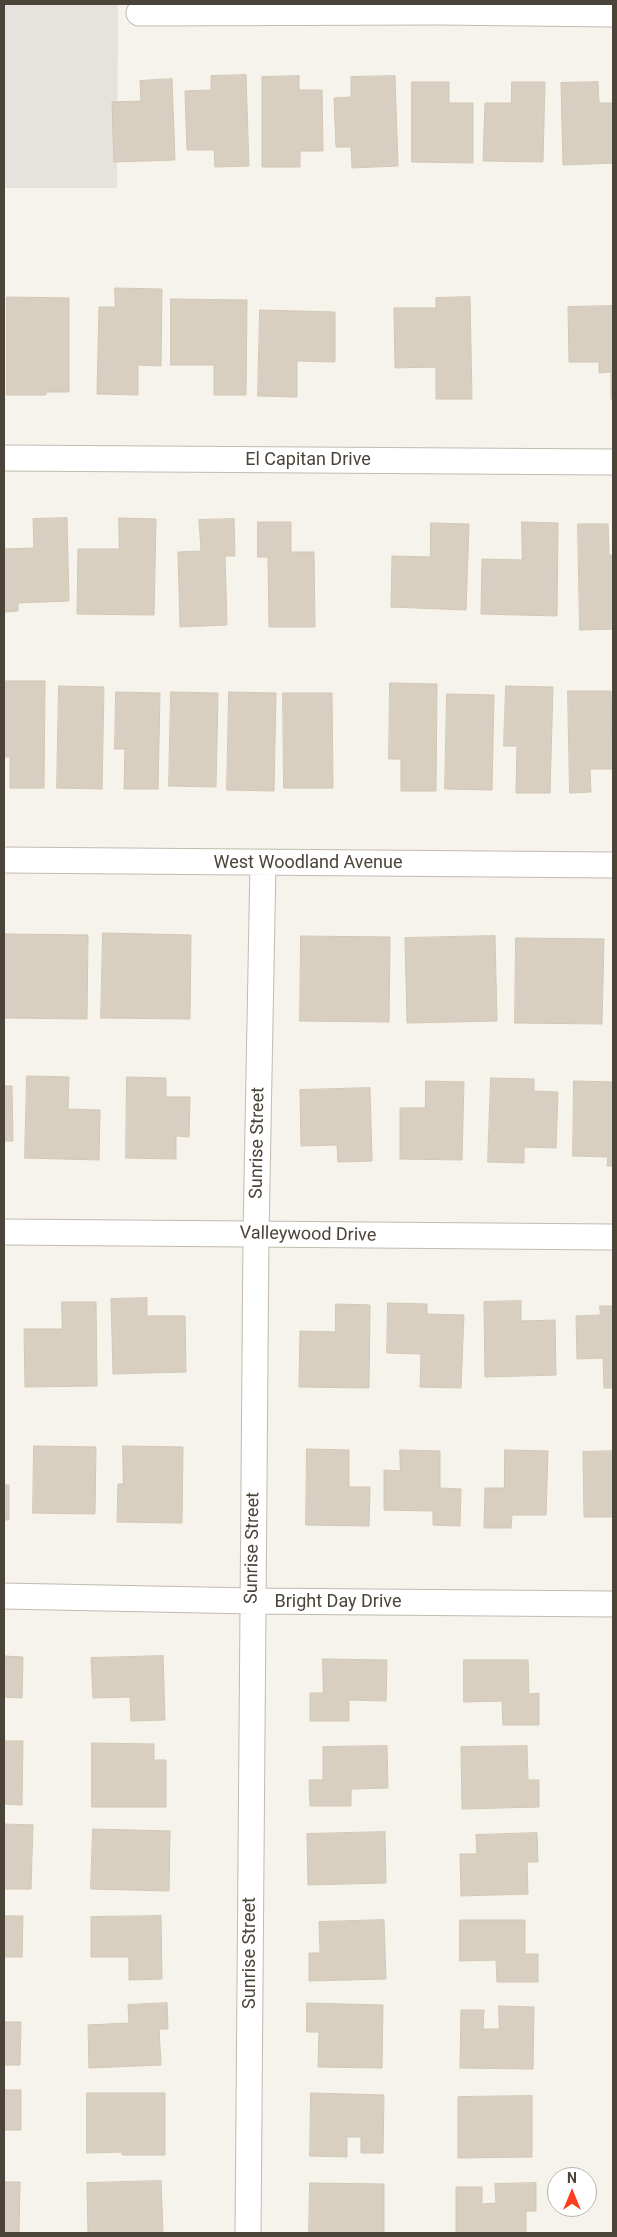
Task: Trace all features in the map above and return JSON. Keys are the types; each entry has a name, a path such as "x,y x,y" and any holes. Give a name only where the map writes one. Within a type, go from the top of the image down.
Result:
{"street":[{"path":"139,13 438,8 613,14"},
{"name":"El Capitan Drive","path":"4,458 613,462"},
{"name":"West Woodland Avenue","path":"4,860 613,865"},
{"name":"Sunrise Street","path":"248,2233 256,1234 263,863"},
{"name":"Valleywood Drive","path":"4,1232 613,1238"},
{"name":"Bright Day Drive","path":"4,1596 252,1601 613,1604"}],"shaded area":[{"path":"4,4 118,4 117,188 4,188"}],"building":[{"path":"246,75 249,166 215,167 214,150 187,150 185,91 211,90 211,76"},
{"path":"299,76 299,90 322,90 323,151 300,151 300,167 262,167 262,77"},
{"path":"395,76 398,166 352,168 351,147 336,147 334,98 351,97 351,77"},
{"path":"172,79 175,160 114,162 112,102 141,101 140,81"},
{"path":"412,82 449,82 449,103 473,103 473,163 412,162"},
{"path":"512,82 545,82 543,162 483,161 485,103 511,103"},
{"path":"598,82 599,103 613,103 613,163 563,165 561,83"},
{"path":"115,288 162,289 161,366 138,365 138,395 97,394 99,307 115,307"},
{"path":"7,297 69,298 69,392 46,392 46,395 7,395"},
{"path":"470,297 472,399 436,399 436,367 395,368 394,308 436,308 436,298"},
{"path":"171,299 247,300 246,395 214,395 214,365 171,365"},
{"path":"613,306 613,399 611,399 611,372 599,373 599,362 569,362 568,307"},
{"path":"260,310 335,312 335,362 297,361 297,397 258,396"},
{"path":"67,518 69,601 18,603 18,611 4,612 4,549 34,548 33,519"},
{"path":"119,518 156,519 154,615 77,614 78,549 119,549"},
{"path":"234,519 235,556 225,556 227,625 180,627 178,552 201,551 199,520"},
{"path":"258,522 291,522 291,552 314,552 315,627 269,627 268,557 258,557"},
{"path":"522,522 558,523 557,616 481,614 482,559 522,560"},
{"path":"431,523 469,524 466,610 391,607 392,556 430,557"},
{"path":"578,524 608,524 609,555 613,555 613,629 580,630"},
{"path":"4,681 45,681 44,788 10,788 10,757 4,757"},
{"path":"390,683 437,684 436,791 401,791 401,759 389,759"},
{"path":"59,686 104,687 102,789 57,788"},
{"path":"506,686 553,687 550,793 516,793 517,746 504,746"},
{"path":"568,691 611,691 613,769 590,769 591,792 570,793"},
{"path":"116,692 160,693 158,789 124,789 125,749 115,749"},
{"path":"171,692 218,693 216,787 169,786"},
{"path":"229,692 276,693 274,791 227,790"},
{"path":"283,693 332,693 333,788 284,788"},
{"path":"447,694 494,695 492,790 445,789"},
{"path":"103,933 191,935 190,1019 101,1018"},
{"path":"4,934 88,935 87,1019 4,1018"},
{"path":"301,936 390,937 389,1022 300,1021"},
{"path":"495,936 497,1021 407,1023 405,938"},
{"path":"516,938 604,939 602,1024 515,1023"},
{"path":"27,1076 69,1077 68,1109 100,1110 99,1160 25,1158"},
{"path":"127,1077 166,1078 166,1097 190,1097 189,1137 176,1136 176,1159 126,1158"},
{"path":"491,1078 534,1079 534,1091 558,1092 556,1148 524,1147 524,1163 488,1162"},
{"path":"426,1081 464,1082 462,1160 400,1159 400,1108 425,1108"},
{"path":"574,1081 613,1082 613,1166 607,1166 608,1157 573,1156"},
{"path":"4,1086 12,1086 13,1141 4,1141"},
{"path":"370,1088 372,1161 338,1162 337,1145 301,1146 300,1090"},
{"path":"147,1298 147,1316 185,1316 186,1372 113,1374 111,1299"},
{"path":"521,1301 521,1321 555,1320 556,1375 485,1377 484,1302"},
{"path":"62,1302 96,1302 97,1386 25,1387 24,1329 62,1329"},
{"path":"388,1303 427,1304 427,1314 464,1315 461,1388 420,1387 421,1354 387,1353"},
{"path":"336,1304 370,1305 369,1388 299,1387 300,1331 335,1332"},
{"path":"600,1306 613,1306 613,1388 604,1388 603,1358 577,1359 576,1316 600,1315"},
{"path":"34,1446 96,1447 95,1514 33,1513"},
{"path":"123,1446 183,1447 182,1523 117,1522 118,1484 123,1484"},
{"path":"307,1449 349,1450 349,1487 370,1487 369,1526 306,1525"},
{"path":"400,1450 440,1451 440,1488 461,1489 460,1526 433,1525 433,1511 384,1510 384,1470 400,1471"},
{"path":"505,1450 548,1451 546,1515 512,1515 511,1528 484,1528 485,1488 504,1488"},
{"path":"613,1451 613,1517 584,1517 583,1452"},
{"path":"4,1485 9,1485 9,1520 4,1520"},
{"path":"4,1656 23,1657 22,1698 4,1697"},
{"path":"163,1656 165,1720 131,1721 130,1697 93,1698 91,1658"},
{"path":"323,1659 387,1660 386,1701 349,1700 349,1721 310,1721 310,1693 323,1693"},
{"path":"464,1660 528,1660 529,1694 539,1693 539,1725 503,1725 502,1701 464,1702"},
{"path":"4,1741 23,1741 22,1805 4,1804"},
{"path":"92,1743 154,1744 154,1760 166,1760 166,1807 92,1807"},
{"path":"387,1746 388,1788 351,1789 351,1806 310,1806 309,1780 323,1780 323,1747"},
{"path":"527,1746 528,1780 539,1780 539,1807 462,1809 461,1747"},
{"path":"4,1824 33,1825 31,1889 4,1889"},
{"path":"93,1829 170,1831 169,1891 91,1889"},
{"path":"385,1832 386,1883 308,1885 307,1834"},
{"path":"537,1833 538,1862 527,1862 528,1894 461,1896 460,1854 477,1854 476,1835"},
{"path":"4,1916 23,1916 22,1957 4,1957"},
{"path":"161,1916 162,1979 129,1980 129,1957 91,1957 91,1917"},
{"path":"384,1920 386,1979 309,1981 309,1953 320,1953 319,1922"},
{"path":"460,1920 525,1920 525,1954 538,1954 538,1982 497,1982 496,1960 460,1961"},
{"path":"167,2003 168,2029 159,2029 161,2065 89,2068 88,2025 129,2023 128,2005"},
{"path":"307,2003 383,2005 382,2068 318,2067 319,2032 307,2032"},
{"path":"499,2006 534,2007 533,2069 460,2068 461,2010 484,2010 483,2029 499,2029"},
{"path":"4,2022 21,2022 20,2065 4,2065"},
{"path":"4,2090 21,2090 21,2130 4,2130"},
{"path":"87,2093 165,2093 165,2155 122,2155 122,2152 87,2153"},
{"path":"311,2093 384,2095 383,2153 361,2153 361,2137 347,2137 347,2157 310,2156"},
{"path":"532,2096 532,2157 458,2158 458,2097"},
{"path":"161,2181 163,2233 88,2233 87,2183"},
{"path":"4,2182 20,2182 19,2233 4,2233"},
{"path":"310,2183 384,2184 384,2233 309,2233"},
{"path":"536,2183 536,2211 526,2211 526,2233 456,2233 456,2187 482,2187 482,2204 496,2203 495,2184"}]}
